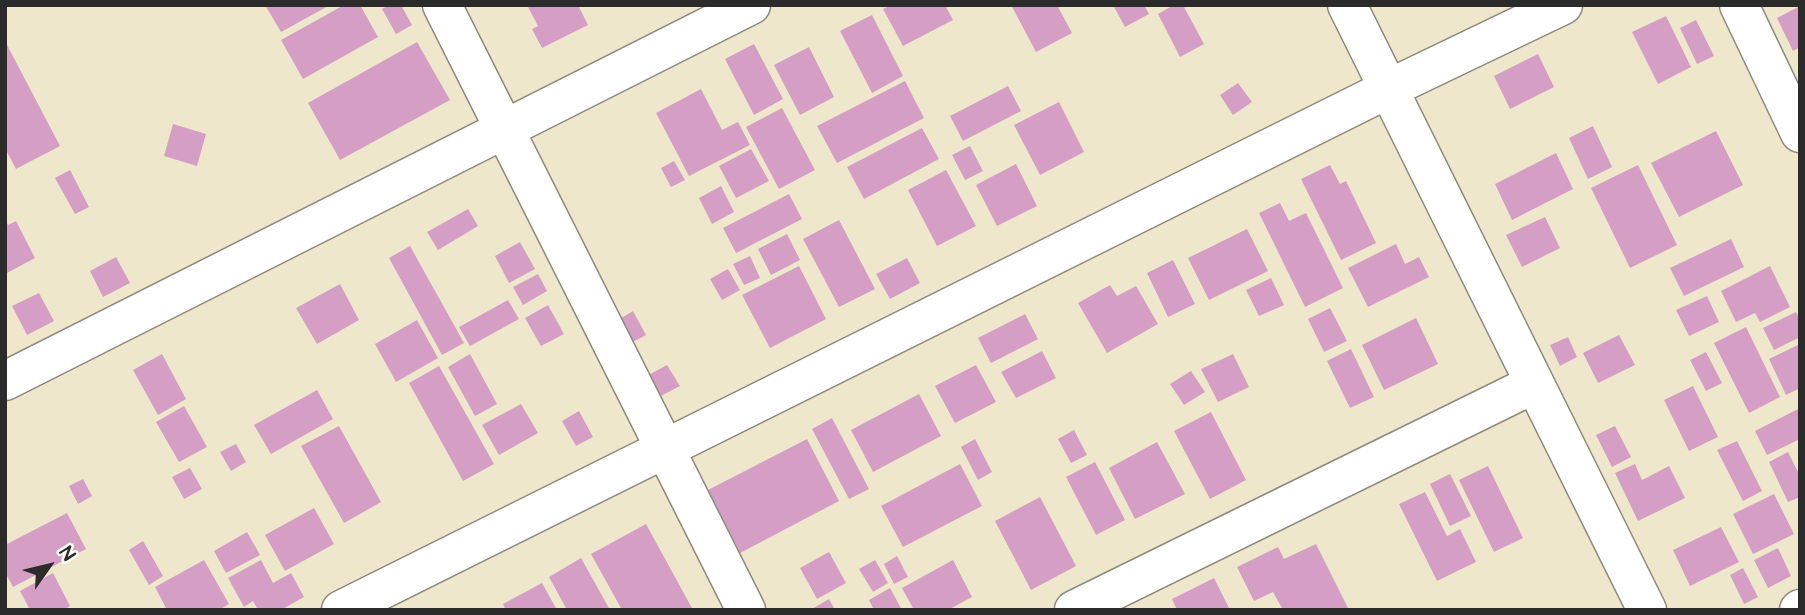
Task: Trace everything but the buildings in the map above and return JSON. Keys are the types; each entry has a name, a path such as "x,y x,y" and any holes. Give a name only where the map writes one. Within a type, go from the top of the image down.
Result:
{"street":[{"path":"442,5 746,610"},
{"path":"5,381 751,5"},
{"path":"1347,5 1647,610"},
{"path":"341,610 1388,89 1563,5"},
{"path":"1739,5 1800,133"},
{"path":"1074,610 1534,384"}]}
